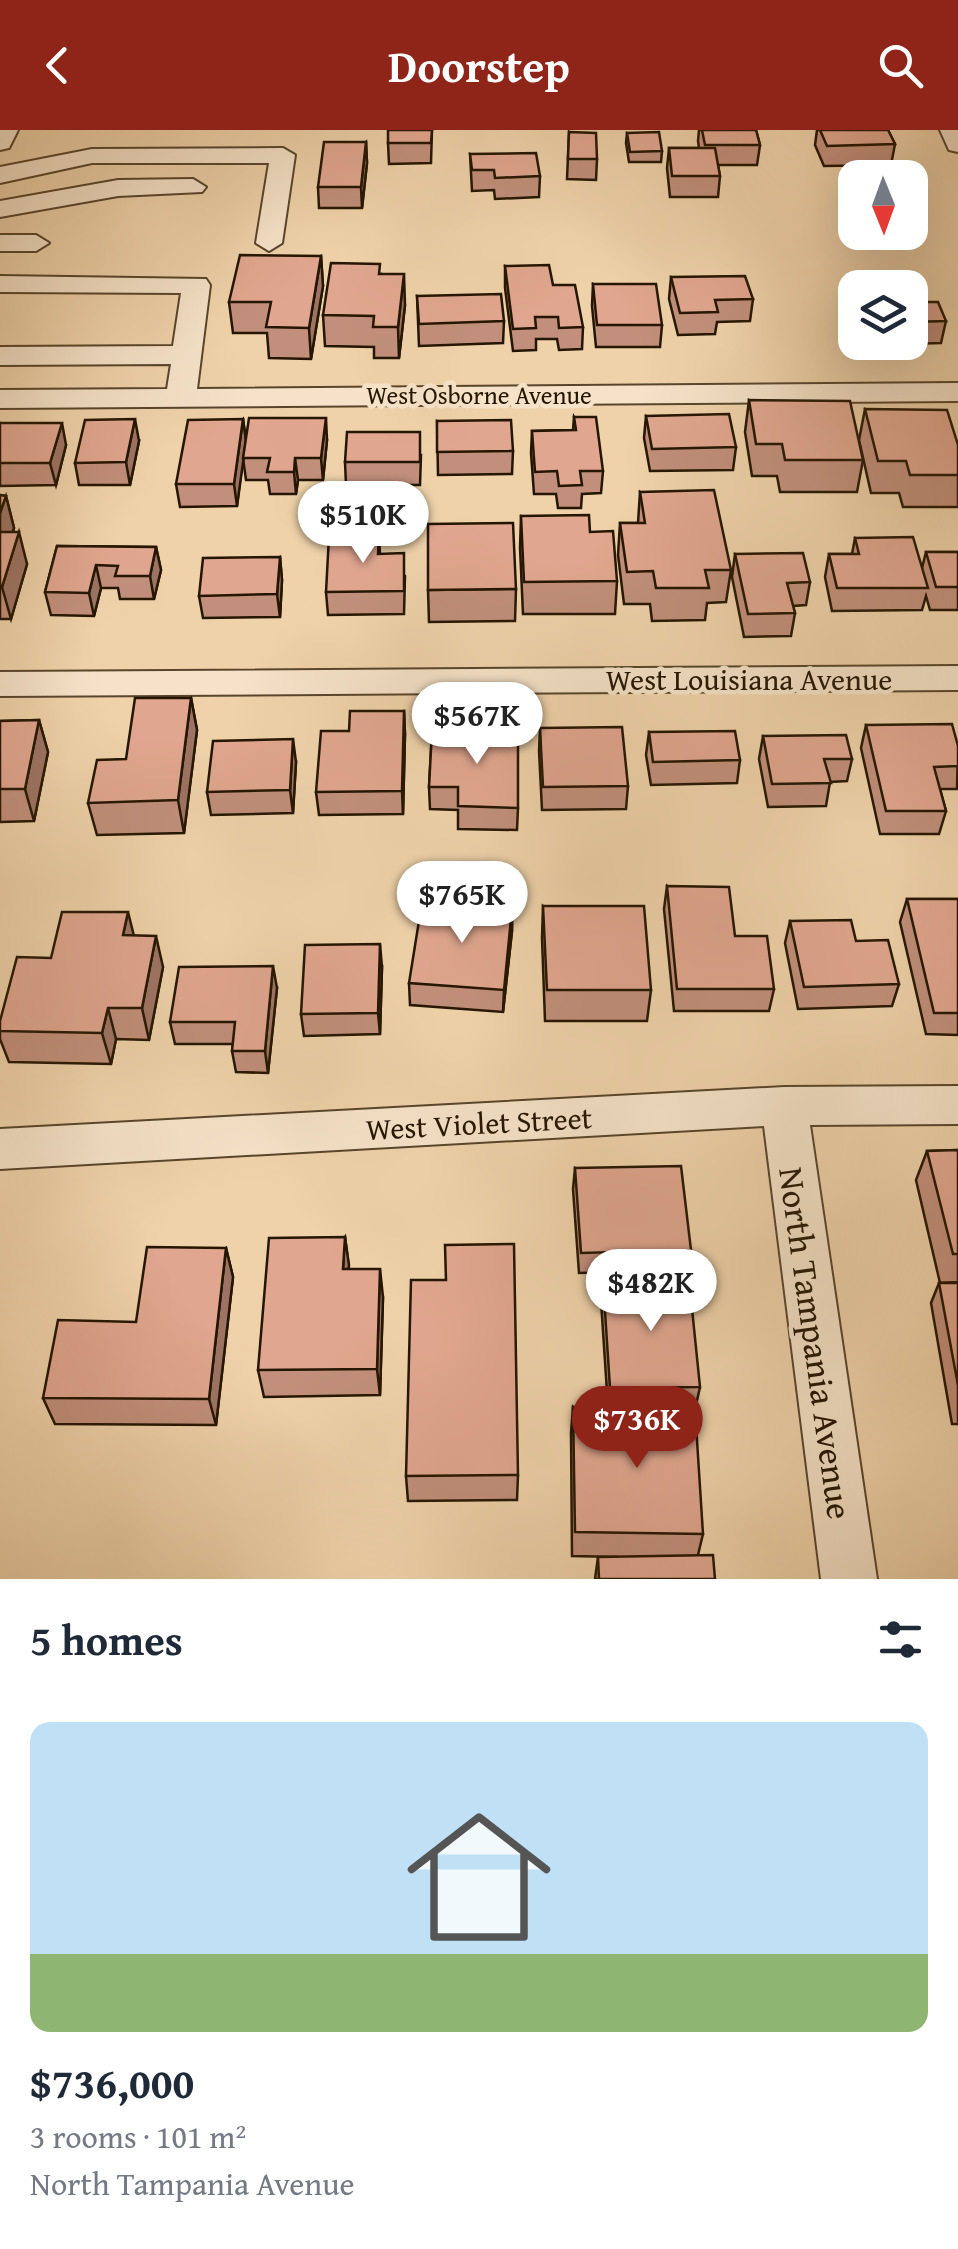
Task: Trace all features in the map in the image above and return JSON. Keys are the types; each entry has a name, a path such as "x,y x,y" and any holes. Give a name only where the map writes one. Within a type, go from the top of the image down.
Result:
{"street":[{"path":"0,143 6,130"},
{"path":"952,130 958,145"},
{"path":"0,175 92,156 283,155 269,243"},
{"path":"0,209 118,188 193,187"},
{"path":"0,244 36,244"},
{"path":"0,284 196,285 181,398"},
{"path":"0,356 187,355"},
{"name":"West Osborne Avenue","path":"0,399 958,392"},
{"name":"West Louisiana Avenue","path":"0,684 958,678"},
{"name":"West Violet Street","path":"0,1149 784,1106 958,1105"},
{"name":"North Tampania Avenue","path":"784,1106 848,1579"}],"building":[{"path":"388,130 432,130 431,143 388,143"},
{"path":"702,130 756,130 760,145 705,145"},
{"path":"820,130 888,130 895,144 827,146"},
{"path":"569,132 596,133 597,159 568,159"},
{"path":"659,132 662,151 630,152 627,133"},
{"path":"324,142 366,142 361,187 318,187"},
{"path":"669,148 715,148 720,176 672,176"},
{"path":"536,153 540,176 495,178 494,170 472,170 470,154"},
{"path":"240,255 321,256 309,328 266,327 271,302 229,302"},
{"path":"331,263 380,264 379,274 404,274 398,327 373,327 374,316 323,315"},
{"path":"549,265 553,285 575,285 583,327 559,328 558,317 535,317 536,328 513,329 505,266"},
{"path":"745,276 753,299 715,300 718,312 680,313 671,277"},
{"path":"593,284 656,284 662,325 597,325"},
{"path":"501,294 504,321 419,324 417,296"},
{"path":"928,302 938,302 946,321 928,322"},
{"path":"749,400 850,401 863,460 785,460 782,444 756,444"},
{"path":"865,409 947,410 958,445 958,475 910,475 906,461 878,461"},
{"path":"729,414 736,447 652,449 646,416"},
{"path":"574,417 596,417 603,471 580,471 582,485 559,486 557,471 535,472 532,431 576,430"},
{"path":"249,418 326,418 321,458 295,458 294,472 267,472 270,458 243,458"},
{"path":"135,419 126,462 75,463 85,420"},
{"path":"243,419 234,484 176,484 188,420"},
{"path":"511,420 513,451 437,452 437,421"},
{"path":"0,423 62,423 50,463 0,463"},
{"path":"347,432 420,432 420,462 345,462"},
{"path":"714,490 731,570 705,570 709,588 656,588 653,571 627,572 620,523 645,523 640,492"},
{"path":"589,515 590,532 613,531 617,581 524,582 521,516"},
{"path":"513,523 516,589 428,590 428,524"},
{"path":"0,532 19,532 2,587 0,587"},
{"path":"329,536 379,536 378,554 404,553 404,591 326,592"},
{"path":"913,537 928,588 837,588 829,554 859,554 855,538"},
{"path":"57,546 156,547 150,576 115,576 118,566 96,565 89,593 45,592"},
{"path":"926,552 958,552 958,587 936,587"},
{"path":"803,553 810,582 787,583 795,613 748,614 735,554"},
{"path":"280,557 277,594 199,596 203,558"},
{"path":"135,698 191,698 178,800 88,803 97,760 126,759"},
{"path":"350,711 404,711 402,791 316,792 321,731 349,731"},
{"path":"39,720 25,789 0,789 0,721"},
{"path":"952,724 958,766 934,767 946,811 886,811 866,725"},
{"path":"622,727 628,786 543,787 540,728"},
{"path":"432,731 518,732 518,808 458,806 458,787 429,787"},
{"path":"735,731 740,760 653,762 649,732"},
{"path":"846,735 852,759 824,759 831,783 772,784 763,736"},
{"path":"293,739 290,790 207,792 213,741"},
{"path":"667,886 729,887 735,936 767,936 774,989 677,989"},
{"path":"907,899 958,899 958,1013 934,1013"},
{"path":"422,902 512,908 504,990 409,983"},
{"path":"543,906 644,906 651,990 547,990"},
{"path":"62,912 128,912 123,935 156,936 142,1008 108,1008 102,1033 0,1031 17,957 51,958"},
{"path":"851,920 856,941 888,940 899,984 804,987 790,921"},
{"path":"380,944 378,1013 301,1014 305,945"},
{"path":"273,966 265,1051 232,1051 235,1022 170,1022 179,967"},
{"path":"958,1150 958,1254 953,1254 927,1151"},
{"path":"681,1166 691,1250 581,1253 575,1168"},
{"path":"345,1237 343,1269 380,1269 377,1369 258,1370 269,1238"},
{"path":"514,1244 518,1475 406,1476 411,1280 446,1280 445,1245"},
{"path":"147,1247 226,1248 209,1399 43,1398 58,1320 136,1322"},
{"path":"689,1279 700,1387 610,1388 603,1281"},
{"path":"939,1283 958,1283 958,1385"},
{"path":"573,1407 695,1409 703,1534 575,1532"},
{"path":"713,1555 715,1579 599,1579 598,1557"}]}
